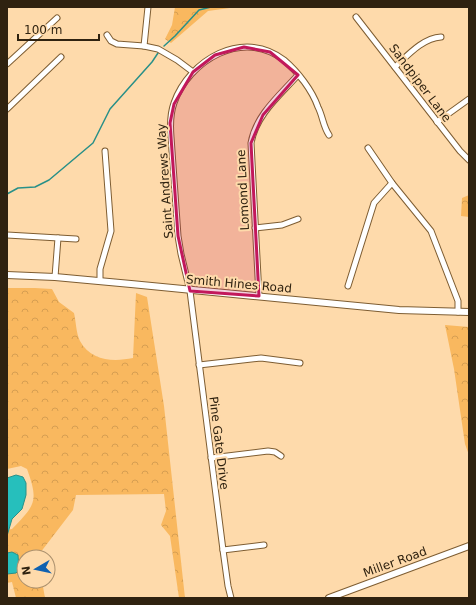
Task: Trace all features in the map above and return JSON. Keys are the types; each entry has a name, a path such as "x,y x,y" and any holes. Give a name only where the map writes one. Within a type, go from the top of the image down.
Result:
{"street":[{"path":"144,46 148,7"},
{"name":"Sandpiper Lane","path":"356,17 437,122 469,160"},
{"path":"7,64 57,18"},
{"path":"107,35 111,41 117,44 144,46 164,52 193,72"},
{"path":"395,67 425,41 441,37"},
{"name":"Saint Andrews Way","path":"190,291 178,236 170,123 172,110 177,97 193,72 215,55 232,49 244,47 270,52 284,61 298,75 318,105 324,127 329,135"},
{"path":"7,109 61,57"},
{"name":"Lomond Lane","path":"259,296 251,153 252,137 256,126 263,115 298,75"},
{"path":"437,122 469,99"},
{"path":"368,148 392,183 431,231 458,301 458,312"},
{"path":"100,281 100,269 111,231 105,152"},
{"path":"348,286 374,203 392,183"},
{"path":"255,228 282,225 298,219"},
{"path":"7,235 76,239"},
{"path":"55,277 58,238"},
{"name":"Smith Hines Road","path":"7,275 100,281 190,291 259,296 399,310 469,312"},
{"name":"Pine Gate Drive","path":"190,291 223,550 231,598"},
{"path":"199,365 261,358 300,363"},
{"path":"211,458 268,451 275,452 281,456"},
{"path":"223,550 264,545"},
{"name":"Miller Road","path":"329,598 469,546"}],"highlighted area":[{"path":"244,47 270,52 298,75 263,115 251,143 259,296 190,291 178,236 170,123 174,104 193,72 215,55"}],"green space":[{"path":"175,7 237,7 208,11 171,43 165,39 172,25"},
{"path":"469,195 469,217 461,216 462,198"},
{"path":"7,288 52,289 59,302 74,313 79,338 85,348 96,356 110,360 133,358 136,293 147,297 164,406 185,598 179,598 170,536 161,525 166,511 164,494 76,495 73,510 43,549 16,549 16,589 43,589 45,598 16,598 12,582 7,583 7,530 12,529 26,514 33,502 34,496 27,469 21,466 7,469"},
{"path":"445,325 469,327 469,455 465,444 454,369"}],"water":[{"path":"16,475 23,477 26,483 26,495 22,509 12,519 7,536 7,478"},
{"path":"12,552 16,554 16,573 7,574 7,553"}],"waterway":[{"path":"164,46 199,10 211,7"},
{"path":"7,194 18,188 35,187 49,180 93,143 110,109 152,62 158,53"}]}
